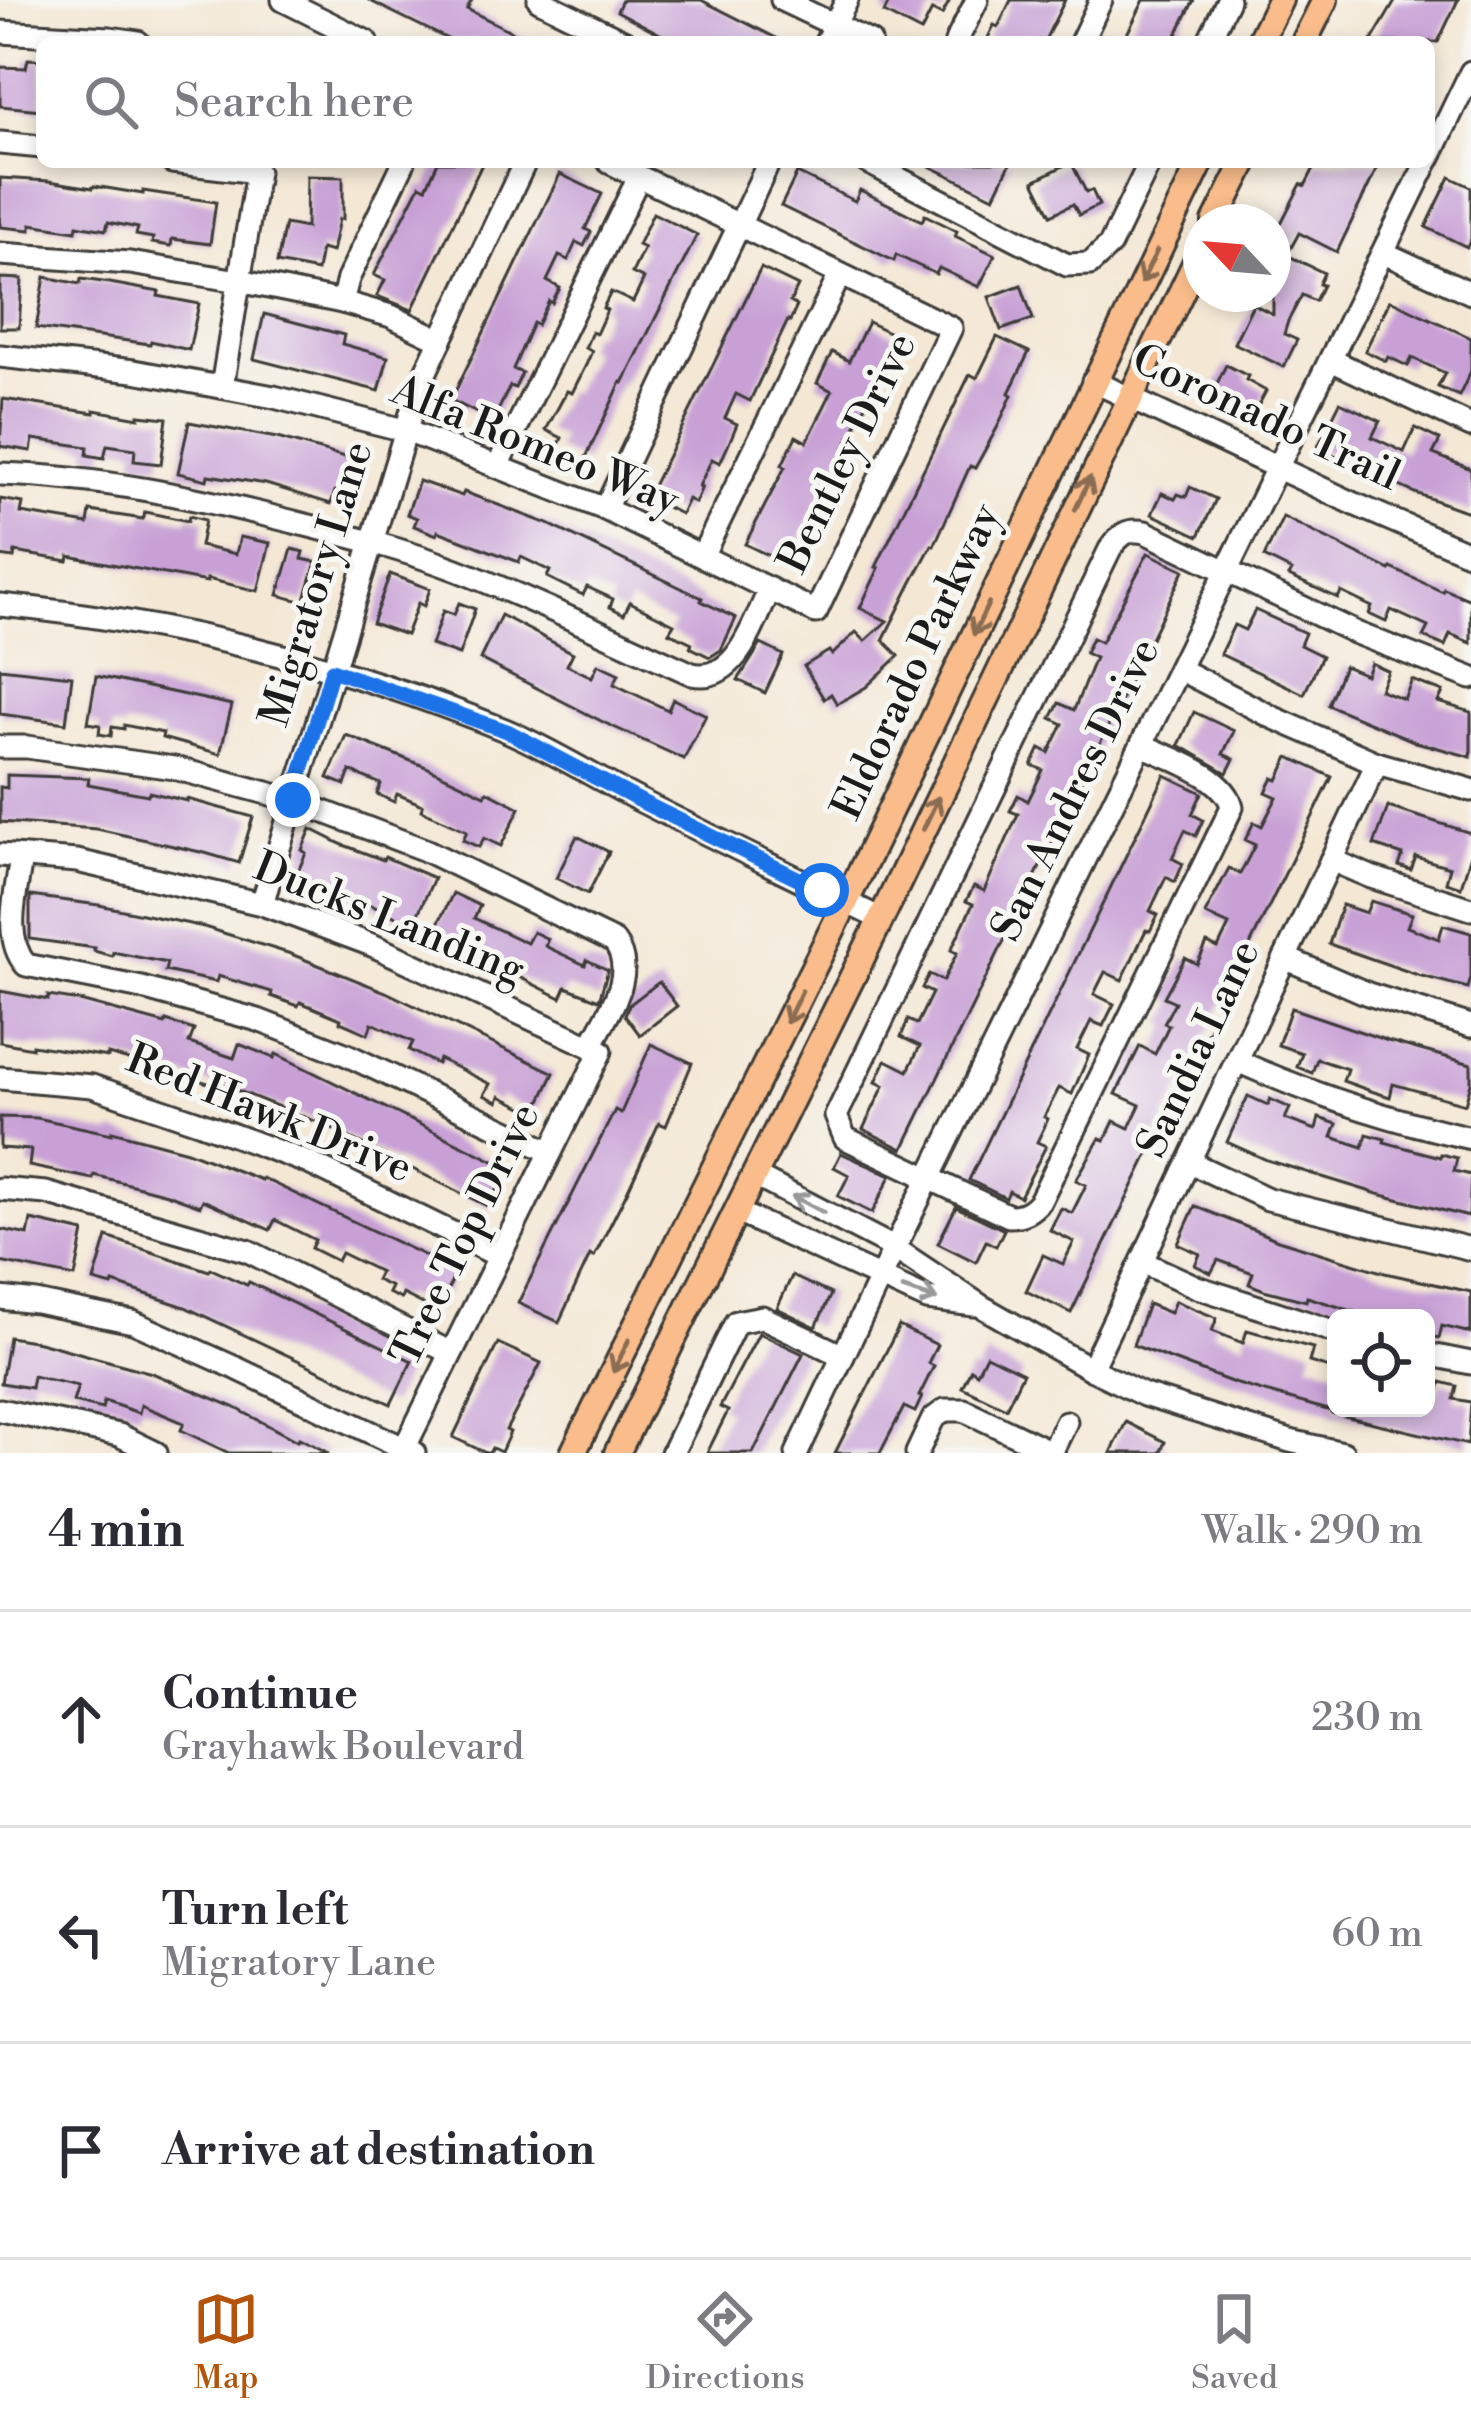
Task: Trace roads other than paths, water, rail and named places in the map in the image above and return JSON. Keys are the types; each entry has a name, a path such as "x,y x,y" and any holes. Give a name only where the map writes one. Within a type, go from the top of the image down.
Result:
{"main road":[{"path":"1262,36 1280,0"},
{"path":"1307,36 1324,0"},
{"name":"Eldorado Parkway","path":"573,1453 846,902 1198,168"},
{"path":"1224,204 1242,168"},
{"name":"Eldorado Parkway","path":"617,1453 881,919 1183,288"}],"street":[{"path":"283,0 356,36"},
{"path":"539,0 613,36"},
{"path":"782,0 830,33 847,0"},
{"path":"959,36 977,0"},
{"path":"1084,36 1101,0"},
{"path":"1211,36 1228,0"},
{"path":"0,32 55,36"},
{"name":"San Andres Drive","path":"1435,146 1471,72"},
{"path":"0,143 36,146"},
{"path":"222,387 257,172 223,168"},
{"path":"342,302 348,279 401,168"},
{"name":"Migratory Lane","path":"262,904 420,384 523,168"},
{"path":"621,168 840,275 702,556"},
{"path":"605,509 767,168"},
{"path":"879,168 1067,265 1090,264 1110,245 1147,168"},
{"name":"San Andres Drive","path":"796,1453 1424,168"},
{"path":"498,466 639,177"},
{"path":"1384,253 1471,293"},
{"path":"0,254 130,263 239,281 391,316 441,340"},
{"name":"Bentley Drive","path":"815,612 952,328 840,275"},
{"name":"Alfa Romeo Way","path":"0,356 134,371 222,387 404,430 605,509 815,612"},
{"path":"1331,360 1471,426"},
{"name":"Coronado Trail","path":"1094,381 1471,554"},
{"path":"0,474 129,486 371,541 529,598 703,676 725,669 736,655 770,590"},
{"path":"1142,745 1215,781 1232,807 1040,1201 1031,1211 1009,1216 845,1138 836,1116 1110,549 1124,533 1132,529 1145,532 1356,633 1471,678"},
{"path":"0,605 83,613 181,632 332,670 507,731 881,919"},
{"path":"1179,669 1377,763 1471,790"},
{"path":"0,746 174,768 293,800"},
{"name":"Sandia Lane","path":"1091,1369 1377,763"},
{"name":"Tree Top Drive","path":"293,800 425,850 614,942 622,952 624,979 596,1049 407,1451"},
{"path":"10,856 12,943 26,965 142,988 258,1020 344,1054 551,1152"},
{"name":"Ducks Landing","path":"10,856 77,861 262,904 372,945 596,1049"},
{"path":"1331,860 1471,909"},
{"path":"1285,958 1368,994 1471,1026"},
{"path":"1237,1060 1373,1114 1471,1138"},
{"name":"Red Hawk Drive","path":"0,1078 92,1085 201,1123 310,1163 499,1256"},
{"path":"1189,1162 1268,1199 1471,1250"},
{"path":"755,1176 894,1248 981,1306 1144,1395 1289,1447 1343,1453"},
{"path":"0,1190 46,1193 248,1251 451,1353"},
{"path":"737,1212 927,1299 981,1306"},
{"path":"1142,1262 1197,1287 1327,1329"},
{"path":"0,1298 133,1322 407,1451"},
{"path":"672,1453 736,1322 763,1317 843,1356"},
{"path":"1435,1356 1471,1364"},
{"path":"0,1410 119,1435 156,1453"},
{"path":"917,1453 933,1419 945,1410 964,1410 1052,1453 1066,1422"}]}
